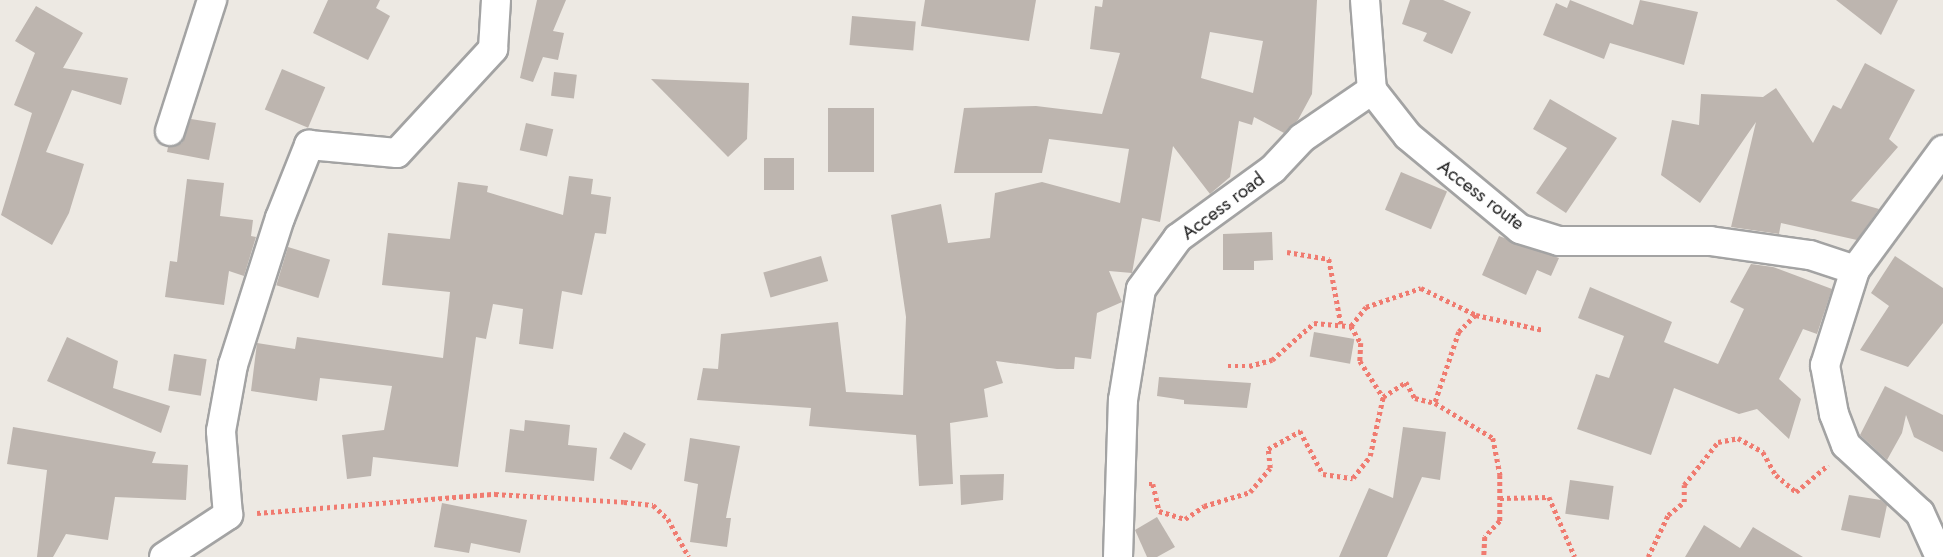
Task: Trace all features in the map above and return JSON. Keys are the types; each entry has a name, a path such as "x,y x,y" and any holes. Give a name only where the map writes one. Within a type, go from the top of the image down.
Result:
{"street":[{"path":"170,131 212,0"},
{"path":"164,557 228,515 221,431 233,365 280,218 309,145 397,153 493,48 496,0"},
{"path":"1365,0 1372,90"},
{"name":"Access route","path":"1372,90 1408,136 1520,229 1559,241 1710,241 1810,255 1855,270"},
{"name":"Access road","path":"1118,546 1123,400 1141,289 1178,238 1273,169 1302,138 1372,90"},
{"path":"1940,557 1920,513 1846,445 1834,414 1825,365 1855,270 1943,150"}],"path":[{"path":"1287,252 1329,259 1341,324"},
{"path":"1351,326 1366,307 1421,288 1476,315 1543,330"},
{"path":"1435,403 1459,332 1476,315"},
{"path":"1228,366 1249,366 1272,360 1314,323 1351,326 1361,343 1360,361 1383,397"},
{"path":"1120,492 1132,482 1153,484 1159,511 1185,519 1204,506 1250,492 1270,468 1268,449 1300,431 1323,474 1353,478 1370,456 1383,397 1406,382 1415,398 1435,403 1493,439 1500,521 1485,537 1484,557"},
{"path":"1648,557 1668,515 1684,502 1684,485 1718,442 1738,439 1763,452 1776,475 1796,492 1846,445"},
{"path":"228,515 495,494 624,502 653,505 668,519 689,557"},
{"path":"1500,498 1549,497 1576,557"}],"building":[{"path":"328,0 380,0 376,8 390,16 368,60 313,33"},
{"path":"537,0 566,0 553,31 564,33 558,60 543,57 533,82 520,78"},
{"path":"925,0 1036,0 1029,41 921,26"},
{"path":"1103,0 1317,0 1312,94 1298,120 1284,133 1254,117 1252,125 1239,121 1230,177 1210,194 1173,146 1160,222 1142,218 1132,273 1109,271 1122,302 1097,313 1091,359 1075,357 1074,369 996,361 1003,383 984,389 988,417 950,423 953,484 919,486 916,435 809,426 811,408 697,400 703,368 718,369 721,334 838,322 846,392 903,395 906,317 891,215 941,204 948,243 990,238 995,193 1042,182 1120,203 1129,149 1049,139 1042,173 954,173 964,108 1036,106 1102,114 1120,53 1090,49 1095,6 1102,7","holes":["1210,32 1263,41 1253,93 1201,78"]},
{"path":"1410,0 1443,0 1471,12 1452,54 1423,41 1427,33 1402,24"},
{"path":"1570,0 1633,25 1640,0 1698,12 1684,65 1610,43 1604,59 1543,35 1556,3 1567,8"},
{"path":"1836,0 1898,0 1881,35"},
{"path":"36,6 83,33 63,68 128,78 121,105 72,90 46,152 84,164 69,213 52,245 1,215 32,113 14,105 35,53 15,41"},
{"path":"852,16 916,22 913,50 849,45"},
{"path":"1865,63 1915,90 1889,139 1898,147 1851,201 1879,209 1857,240 1781,223 1779,234 1731,227 1756,122 1700,203 1661,175 1672,120 1699,125 1701,94 1763,97 1776,88 1813,143 1833,105 1841,109"},
{"path":"282,69 325,87 308,128 265,110"},
{"path":"554,72 577,75 574,99 551,96"},
{"path":"651,79 749,83 747,139 728,157"},
{"path":"1550,99 1617,138 1566,213 1536,193 1567,148 1533,129"},
{"path":"828,108 874,108 874,172 828,172"},
{"path":"191,119 216,123 209,160 167,152 168,147 182,143"},
{"path":"526,123 553,129 547,157 520,150"},
{"path":"764,158 794,158 794,190 764,190"},
{"path":"1401,172 1447,192 1431,229 1385,210"},
{"path":"569,176 593,179 591,194 611,197 606,234 595,233 582,295 562,291 553,349 519,344 523,309 493,304 486,339 476,337 458,467 373,457 371,476 347,479 342,435 384,430 392,386 320,378 317,401 251,391 257,343 295,349 297,337 443,358 450,292 382,285 388,233 450,239 458,182 488,186 487,192 563,215"},
{"path":"187,179 224,183 220,216 253,220 251,236 256,237 244,276 229,271 224,305 165,297 170,261 177,262"},
{"path":"1272,232 1273,260 1254,261 1254,270 1223,270 1223,234"},
{"path":"1499,236 1559,258 1551,276 1537,270 1526,295 1482,275"},
{"path":"288,247 330,260 318,298 276,285"},
{"path":"821,256 828,281 770,298 763,273"},
{"path":"1895,256 1943,288 1943,323 1908,367 1860,350 1889,306 1871,293"},
{"path":"1751,264 1773,267 1832,289 1817,334 1803,329 1779,379 1801,399 1789,439 1757,409 1739,414 1674,388 1651,455 1577,429 1596,374 1609,378 1624,336 1578,318 1590,287 1672,322 1664,342 1718,364 1744,309 1730,302"},
{"path":"1314,332 1354,339 1350,364 1310,357"},
{"path":"67,337 118,361 113,388 170,406 161,433 47,381"},
{"path":"174,354 207,359 201,396 168,391"},
{"path":"1159,377 1251,383 1247,408 1184,404 1184,400 1157,396"},
{"path":"1885,386 1943,415 1943,452 1914,437 1906,415 1902,433 1887,460 1860,435"},
{"path":"525,420 570,425 568,445 597,448 594,481 505,472 510,429 524,431"},
{"path":"13,427 156,452 152,463 188,465 186,500 115,497 108,540 66,534 53,557 37,557 47,470 7,464"},
{"path":"1403,427 1446,432 1440,480 1422,477 1387,557 1339,557 1369,488 1393,498"},
{"path":"624,432 646,444 631,470 609,458"},
{"path":"690,438 740,446 726,518 731,518 727,547 690,542 698,484 684,481"},
{"path":"1004,474 1003,500 961,505 960,475"},
{"path":"1570,480 1614,486 1609,520 1565,514"},
{"path":"1849,495 1881,500 1887,505 1880,538 1841,530"},
{"path":"442,503 527,520 520,553 471,543 469,553 434,547"},
{"path":"1157,517 1175,547 1157,557 1147,557 1135,530"},
{"path":"1704,525 1740,548 1753,527 1803,557 1685,557"}]}
